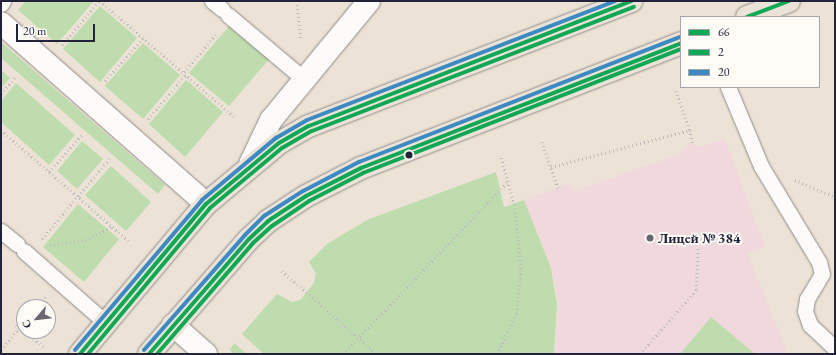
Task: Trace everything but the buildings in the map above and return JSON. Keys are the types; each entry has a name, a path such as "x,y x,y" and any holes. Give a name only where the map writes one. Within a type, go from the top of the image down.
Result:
{"main road":[{"path":"80,354 206,204 250,164 309,126 632,1"},
{"path":"751,16 789,1"},
{"path":"149,354 249,239 268,221 306,196 361,168 680,43"}],"street":[{"path":"250,164 271,120 369,1"},
{"path":"1,23 206,204"},
{"path":"173,325 206,354"}],"lane":[{"path":"223,11 305,80"},
{"path":"728,88 760,166 819,262 822,274 807,298 805,312 810,325 835,348"},
{"path":"16,244 106,323"}],"path":[{"path":"58,49 99,1 235,117"},
{"path":"297,1 301,38"},
{"path":"143,124 185,73 223,11"},
{"path":"100,87 143,38"},
{"path":"1,94 16,76"},
{"path":"676,91 690,130 693,145"},
{"path":"1,130 130,242"},
{"path":"551,168 690,130"},
{"path":"49,172 82,134"},
{"path":"542,142 558,188"},
{"path":"16,244 78,197 110,158"},
{"path":"497,354 516,314 521,269 509,180 501,158"},
{"path":"792,179 835,197"},
{"path":"343,354 509,180"},
{"path":"16,244 85,240 112,226"},
{"path":"640,354 696,290 698,248"},
{"path":"282,271 377,354"},
{"path":"1,350 16,333"},
{"path":"34,339 44,347"}],"shaded area":[{"name":"Лицей № 384","path":"725,139 765,247 748,254 788,354 555,354 558,304 552,268 524,200 571,183 575,191 682,153 688,143 699,147"}],"green space":[{"path":"26,1 94,1 57,44 18,10"},
{"path":"100,6 137,38 100,82 63,49"},
{"path":"230,25 270,58 229,106 189,73"},
{"path":"1,42 165,185 158,194 1,58"},
{"path":"143,43 180,75 143,119 105,86"},
{"path":"1,70 10,78 1,88"},
{"path":"186,80 223,112 185,157 149,124"},
{"path":"16,83 75,135 49,165 1,122 1,101"},
{"path":"82,141 103,159 77,189 57,171"},
{"path":"111,166 151,202 126,231 85,195"},
{"path":"496,172 504,207 524,200 551,268 557,304 554,354 264,354 242,334 277,294 292,302 300,300 314,283 316,274 309,262 327,244 367,220"},
{"path":"78,204 119,239 84,282 43,247"},
{"path":"711,317 755,354 680,354"},
{"path":"234,343 247,354 234,354 230,350"}],"transit line":[{"name":"20","path":"75,350 202,200 276,138 307,120 615,1"},
{"name":"66","path":"80,354 206,204 279,143 309,126 632,1"},
{"name":"66","path":"750,16 789,1"},
{"name":"2","path":"88,354 210,208 282,148 312,131 634,7"},
{"name":"20","path":"144,350 245,235 264,216 303,191 359,162 679,37"},
{"name":"66","path":"149,354 249,239 268,221 306,196 361,168 680,43"},
{"name":"2","path":"157,354 253,243 272,226 309,201 363,173 680,49"}],"place":[{"name":"Лицей № 384","path":"650,238"}]}
